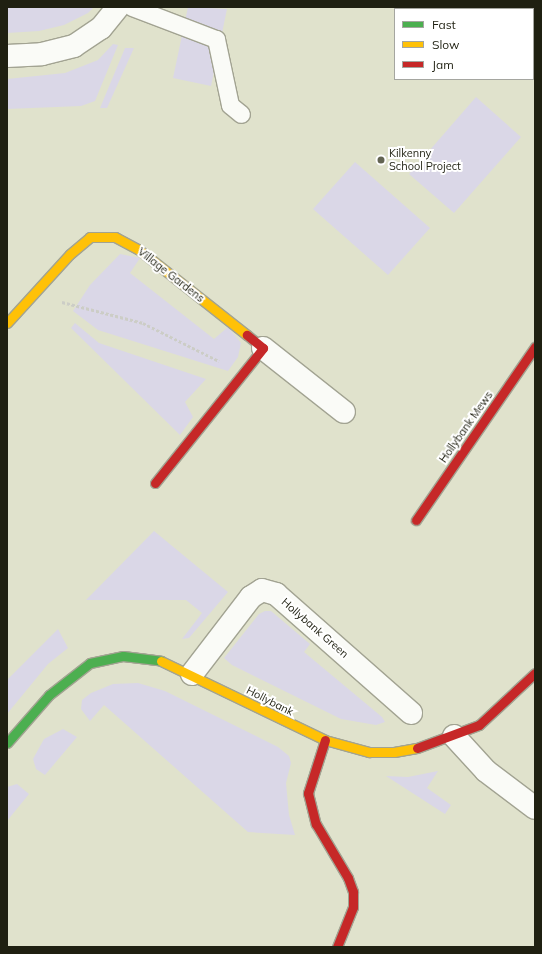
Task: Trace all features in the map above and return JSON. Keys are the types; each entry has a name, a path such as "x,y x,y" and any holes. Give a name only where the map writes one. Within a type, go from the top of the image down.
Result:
{"street":[{"path":"7,56 42,54 74,46 101,28 118,7"},
{"name":"Village Gardens","path":"7,323 70,254 90,237 115,237 138,249 344,412"},
{"name":"Hollybank Mews","path":"416,520 535,347"},
{"path":"154,483 263,348"},
{"name":"Hollybank Green","path":"192,674 251,597 262,590 276,594 411,713"},
{"name":"Hollybank","path":"7,743 49,695 90,664 123,656 157,659 192,674 325,740 369,752 394,752 420,747 454,736 479,725 535,673"},
{"path":"454,736 486,771 535,808"},
{"path":"325,740 308,793 316,824 348,878 352,892 353,907 337,947"}],"lane":[{"path":"132,7 216,39 230,105 241,114"}],"path":[{"path":"39,288 66,304 143,323 225,364 240,376"}],"shaded area":[{"path":"7,7 94,7 88,13 64,25 39,31 7,33"},
{"path":"188,7 227,9 211,86 173,78"},
{"path":"113,44 118,45 95,101 81,106 7,109 7,79 65,73 98,60"},
{"path":"125,48 134,48 107,108 100,108"},
{"path":"476,97 521,137 454,213 409,174"},
{"path":"355,162 430,228 388,275 313,209"},
{"path":"120,254 140,258 130,273 214,339 228,327 241,343 238,357 228,371 98,330 73,311 90,285"},
{"path":"75,323 99,343 206,379 185,402 193,417 180,435 71,328"},
{"path":"154,531 228,592 189,638 182,639 202,613 186,600 86,600"},
{"path":"265,611 271,611 310,644 304,652 382,717 385,722 376,725 341,719 232,665 224,658 259,614"},
{"path":"58,629 68,648 48,664 7,714 7,680"},
{"path":"138,683 165,691 278,747 289,756 291,763 286,783 289,815 295,835 248,832 104,705 90,721 81,709 82,700 91,693 113,684"},
{"path":"63,729 77,737 45,775 36,769 33,759 44,739"},
{"path":"438,771 427,788 451,805 445,814 386,776 408,777"},
{"path":"17,784 29,794 7,821 7,787"}],"traffic: fast":[{"path":"7,743 49,695 90,663 123,656 161,661"}],"traffic: slow":[{"path":"7,323 70,254 90,237 115,237 138,249 247,335"},
{"path":"161,661 325,740 369,752 394,752 417,748"}],"traffic: jam":[{"path":"155,483 263,348 247,335"},
{"path":"416,520 535,347"},
{"path":"417,748 479,725 535,673"},
{"path":"325,740 308,793 316,824 348,878 353,892 353,907 337,947"}],"place":[{"name":"Kilkenny School Project","path":"381,160"}]}
